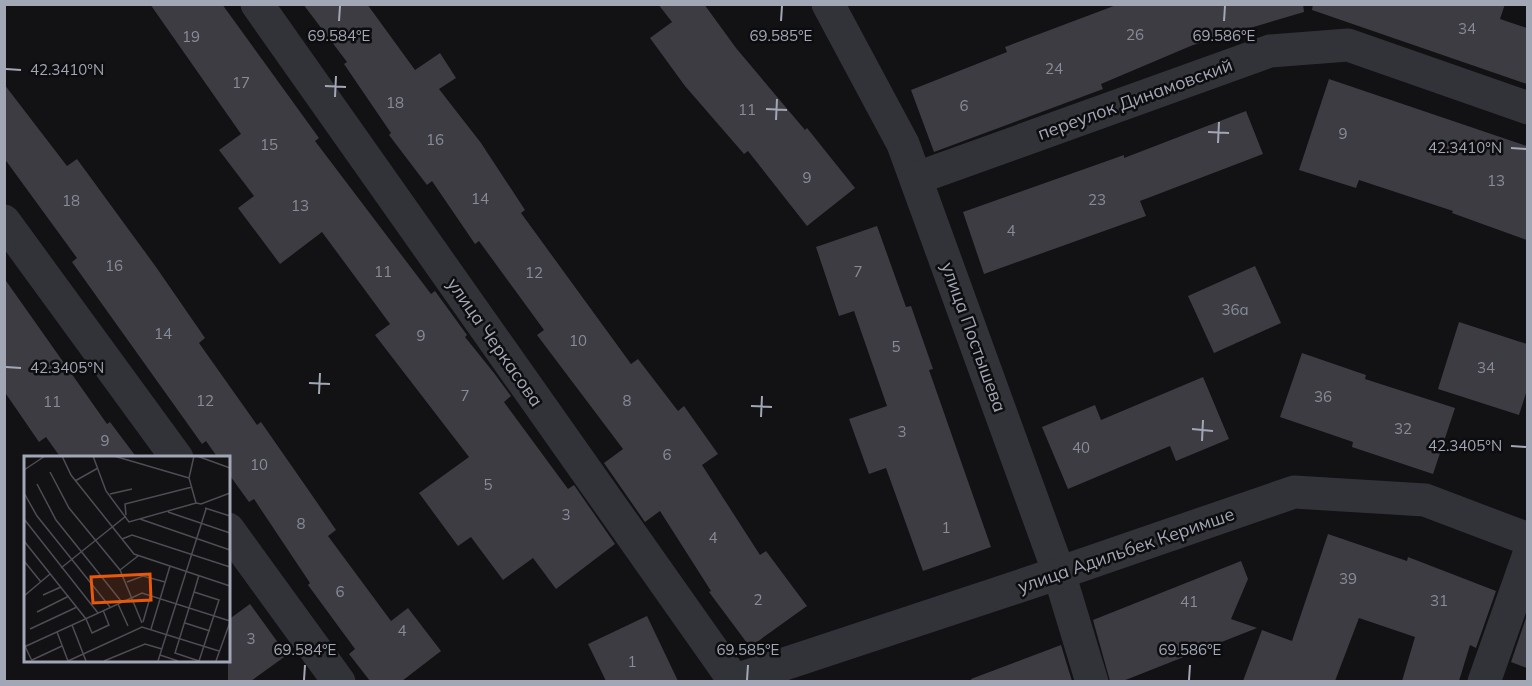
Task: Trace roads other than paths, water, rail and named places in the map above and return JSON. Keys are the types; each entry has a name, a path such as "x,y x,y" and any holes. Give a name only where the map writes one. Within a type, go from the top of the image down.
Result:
{"street":[{"name":"улица Черкасова","path":"257,4 731,680"},
{"name":"улица Постышева","path":"828,4 903,144 1059,573 1092,681"},
{"name":"переулок Динамовский","path":"916,178 1270,51 1348,45 1527,108"},
{"path":"4,221 176,456"},
{"name":"улица Адильбек Керимше","path":"731,680 1059,573 1294,492 1425,500 1527,540"},
{"path":"230,532 339,681"},
{"path":"1484,681 1527,557"}]}
